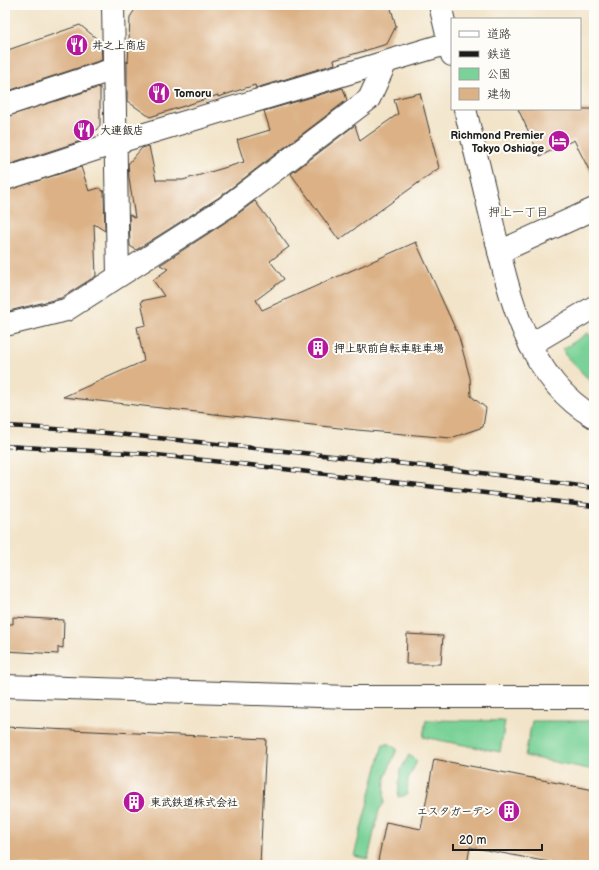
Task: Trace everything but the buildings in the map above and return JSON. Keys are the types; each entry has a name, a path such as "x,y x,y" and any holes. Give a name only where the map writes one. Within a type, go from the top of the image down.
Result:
{"street":[{"path":"113,5 118,276"},
{"path":"5,179 115,143 386,62 451,49 440,5"},
{"path":"5,325 66,310 225,208 369,99 386,62"},
{"path":"5,104 114,69"},
{"path":"465,110 499,252 516,313 530,345 542,365 566,396 594,417"},
{"path":"499,252 594,209"},
{"path":"530,345 594,307"},
{"path":"5,686 350,696 594,696"}],"green space":[{"path":"588,333 594,340 594,385 565,355 563,349"},
{"path":"426,720 505,721 500,752 423,737"},
{"path":"532,721 594,721 594,770 525,756"},
{"path":"383,744 390,744 397,749 385,778 384,803 379,810 368,859 354,856"},
{"path":"409,755 417,761 408,779 407,795 398,797 400,771"}],"railway":[{"path":"5,426 70,430 346,457 594,488"},
{"path":"5,446 147,454 594,506"}],"place":[{"name":"井之上商店","path":"77,45"},
{"name":"Tomoru","path":"159,93"},
{"name":"大連飯店","path":"84,130"},
{"name":"Richmond Premier Tokyo Oshiage","path":"559,141"},
{"name":"押上駅前自転車駐車場","path":"318,348"},
{"name":"東武鉄道株式会社","path":"134,802"},
{"name":"エスタガーデン","path":"509,811"}],"district":[{"name":"押上一丁目","path":"518,212"}]}
